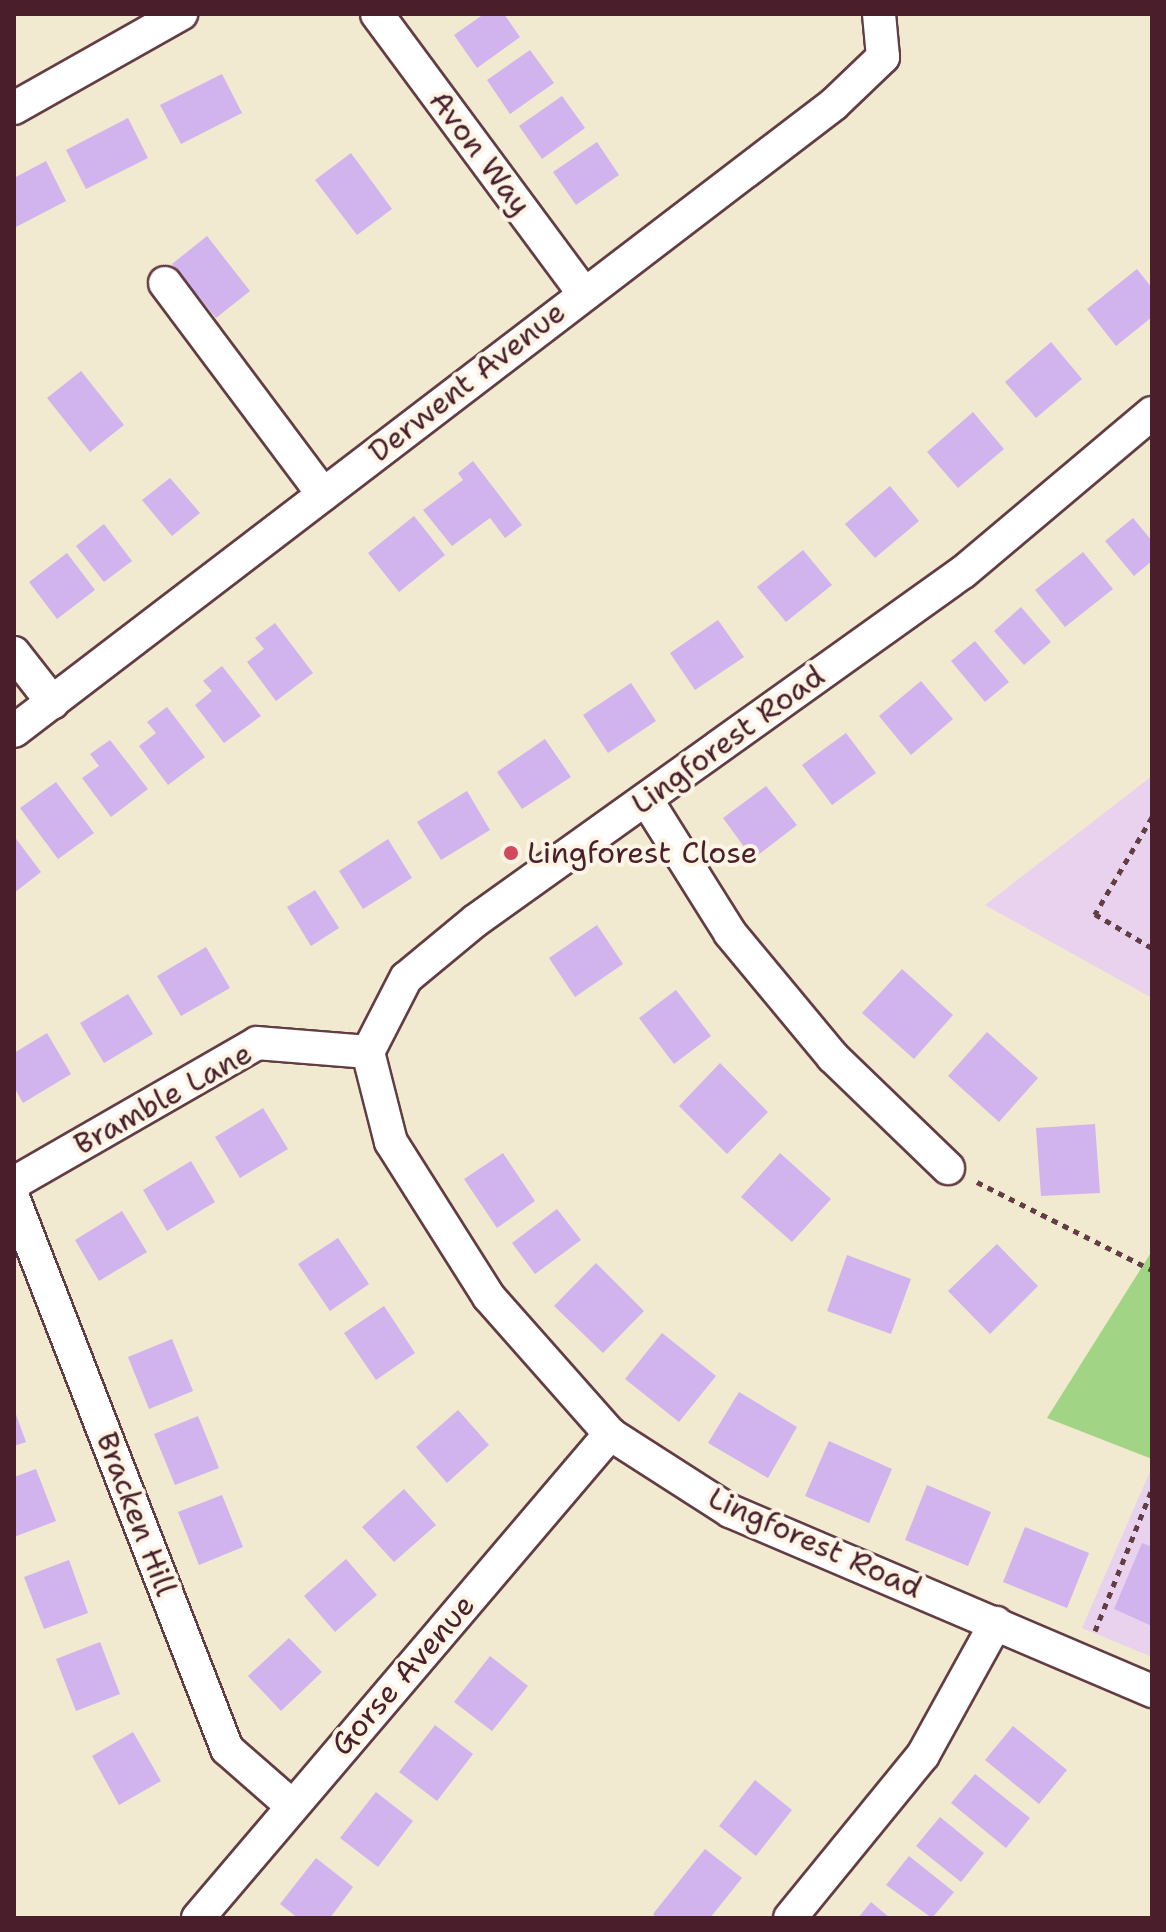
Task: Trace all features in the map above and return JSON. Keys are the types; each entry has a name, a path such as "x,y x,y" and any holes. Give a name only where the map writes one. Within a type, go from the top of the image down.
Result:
{"street":[{"path":"14,108 181,14"},
{"name":"Avon Way","path":"377,14 583,292"},
{"name":"Derwent Avenue","path":"14,731 583,292 834,104 883,57 879,14"},
{"path":"165,283 323,494"},
{"name":"Lingforest Road","path":"1152,413 963,572 475,921 406,978 368,1052 391,1142 480,1285 610,1434 730,1511 1152,1691"},
{"path":"14,653 53,703"},
{"path":"646,799 740,945 833,1057 948,1168"},
{"name":"Bramble Lane","path":"14,1183 257,1043 368,1052"},
{"name":"Bracken Hill","path":"14,1200 227,1749 292,1806"},
{"name":"Gorse Avenue","path":"198,1918 610,1434"},
{"path":"790,1918 923,1755 996,1623"}],"path":[{"path":"1152,817 1095,914 1152,948"},
{"path":"948,1168 1152,1270"},
{"path":"1083,1662 1152,1489"}],"shaded area":[{"path":"1152,776 1152,998 985,905"},
{"path":"1152,1467 1152,1657 1082,1628"}],"green space":[{"path":"1152,1251 1152,1459 1047,1418"}],"building":[{"path":"484,14 504,14 520,37 477,68 454,35"},
{"path":"530,50 554,83 510,114 487,80"},
{"path":"222,74 242,113 181,144 160,105"},
{"path":"562,96 585,128 542,159 519,126"},
{"path":"128,118 148,158 86,189 66,150"},
{"path":"597,142 619,175 576,205 553,172"},
{"path":"351,153 392,209 357,235 315,180"},
{"path":"46,161 66,201 14,228 14,178"},
{"path":"207,236 250,291 216,318 172,264"},
{"path":"1137,269 1152,288 1152,317 1116,346 1087,309"},
{"path":"1051,342 1082,379 1036,418 1005,382"},
{"path":"81,371 124,425 90,452 47,398"},
{"path":"973,412 1004,449 958,488 927,452"},
{"path":"473,461 522,525 505,538 490,518 452,546 423,510 463,480 458,473"},
{"path":"170,478 200,513 172,536 142,500"},
{"path":"890,486 919,521 875,558 845,524"},
{"path":"414,516 445,555 399,592 368,553"},
{"path":"1133,518 1152,541 1152,561 1134,576 1105,541"},
{"path":"104,524 132,561 104,582 76,546"},
{"path":"803,550 832,585 786,622 757,587"},
{"path":"1083,552 1113,589 1065,627 1035,590"},
{"path":"67,553 95,590 57,619 29,582"},
{"path":"1021,607 1051,642 1024,665 994,631"},
{"path":"718,620 744,657 695,690 670,653"},
{"path":"275,623 313,673 276,701 247,662 264,649 255,638"},
{"path":"975,641 1009,682 985,702 951,661"},
{"path":"222,666 261,716 224,743 195,705 212,691 203,681"},
{"path":"921,681 953,719 911,755 879,716"},
{"path":"631,683 656,721 608,753 583,715"},
{"path":"167,707 205,757 168,785 139,746 156,733 147,722"},
{"path":"846,733 876,773 832,805 802,765"},
{"path":"545,739 571,777 522,809 497,772"},
{"path":"110,740 148,789 111,817 82,778 99,766 90,754"},
{"path":"56,782 94,833 58,859 20,808"},
{"path":"766,786 797,825 753,859 723,818"},
{"path":"467,791 490,830 441,860 417,822"},
{"path":"14,836 41,872 14,893"},
{"path":"388,839 412,878 363,909 339,871"},
{"path":"315,890 339,928 311,946 287,907"},
{"path":"597,925 623,964 575,997 549,958"},
{"path":"206,947 230,988 181,1016 157,976"},
{"path":"902,969 953,1015 914,1059 862,1013"},
{"path":"676,990 711,1036 674,1064 639,1018"},
{"path":"128,994 153,1034 104,1063 80,1023"},
{"path":"987,1032 1038,1078 999,1122 948,1076"},
{"path":"47,1033 71,1074 23,1103 14,1087 14,1053"},
{"path":"720,1063 768,1112 727,1154 679,1106"},
{"path":"263,1108 288,1149 240,1178 215,1137"},
{"path":"1095,1124 1100,1193 1041,1196 1036,1128"},
{"path":"503,1153 535,1201 497,1228 464,1179"},
{"path":"780,1153 831,1199 792,1242 741,1197"},
{"path":"191,1161 215,1202 167,1231 143,1190"},
{"path":"557,1209 581,1240 535,1274 512,1243"},
{"path":"122,1211 147,1252 99,1281 75,1240"},
{"path":"338,1238 369,1284 330,1311 298,1264"},
{"path":"997,1244 1038,1286 990,1334 948,1291"},
{"path":"847,1255 911,1279 891,1334 827,1311"},
{"path":"596,1263 644,1311 603,1353 554,1306"},
{"path":"384,1306 415,1353 376,1380 344,1333"},
{"path":"662,1333 716,1376 679,1422 625,1379"},
{"path":"172,1339 193,1391 149,1409 128,1357"},
{"path":"739,1392 797,1427 768,1478 708,1443"},
{"path":"14,1409 26,1442 14,1446"},
{"path":"458,1410 489,1445 447,1483 416,1447"},
{"path":"198,1416 219,1468 175,1485 154,1434"},
{"path":"829,1441 892,1469 869,1523 805,1496"},
{"path":"36,1469 56,1521 14,1537 14,1477"},
{"path":"927,1485 991,1512 968,1566 905,1540"},
{"path":"404,1489 436,1525 394,1562 362,1527"},
{"path":"222,1495 243,1547 199,1565 178,1512"},
{"path":"1025,1527 1089,1553 1067,1608 1003,1582"},
{"path":"1142,1543 1152,1547 1152,1626 1114,1609"},
{"path":"346,1559 377,1595 335,1632 304,1596"},
{"path":"69,1560 88,1613 44,1629 24,1577"},
{"path":"289,1638 322,1672 281,1711 248,1676"},
{"path":"100,1642 120,1694 76,1711 56,1659"},
{"path":"490,1656 528,1686 492,1731 454,1702"},
{"path":"435,1725 473,1754 437,1801 399,1772"},
{"path":"1013,1726 1067,1770 1039,1804 985,1760"},
{"path":"133,1732 161,1781 119,1805 92,1756"},
{"path":"975,1774 1030,1818 1006,1848 951,1803"},
{"path":"755,1780 792,1810 756,1856 719,1826"},
{"path":"376,1792 413,1821 378,1867 340,1838"},
{"path":"940,1817 984,1853 961,1882 916,1846"},
{"path":"705,1849 742,1878 710,1918 657,1918 653,1914"},
{"path":"909,1856 954,1892 932,1918 886,1885"},
{"path":"316,1858 353,1887 330,1918 298,1918 280,1904"},
{"path":"871,1902 890,1918 858,1918"}],"place":[{"name":"Lingforest Close","path":"511,853"}]}
